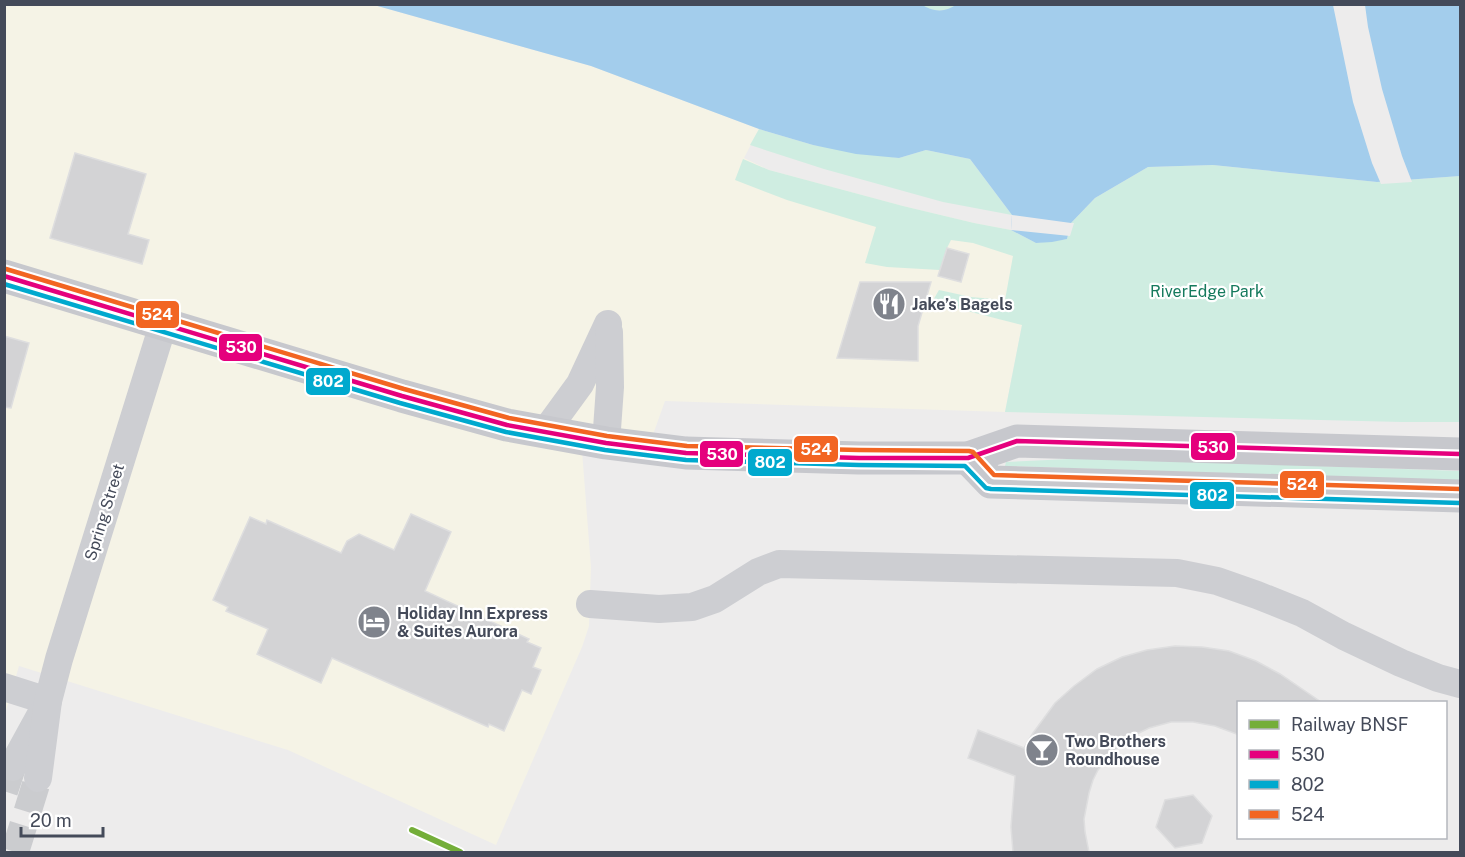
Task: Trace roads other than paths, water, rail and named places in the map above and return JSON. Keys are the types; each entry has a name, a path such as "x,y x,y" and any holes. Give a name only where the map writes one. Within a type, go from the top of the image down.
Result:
{"main road":[{"path":"4,276 402,396 507,424 606,443 686,453 859,458 968,458 1017,441 1461,454"},
{"path":"968,458 991,482 1461,496"}],"street":[{"path":"545,432 580,384 609,324 610,387 606,443"},
{"name":"Spring Street","path":"38,778 48,701 68,628 163,325"},
{"path":"590,604 659,609 692,607 716,599 758,572 779,564 1177,573 1217,581 1257,595 1302,613 1401,663 1438,678 1461,684"},
{"path":"4,687 48,701"},
{"name":"Spring Street","path":"12,767 48,701"}],"water":[{"path":"921,4 930,9 939,10 948,9 957,4 1460,5 1460,176 1377,182 1213,165 1148,167 1095,198 1071,223 1067,239 1036,243 1011,230 1012,215 970,159 926,150 899,158 856,154 813,145 759,129 591,66 374,5"}],"tunnel":[{"path":"4,791 12,767"},
{"path":"15,852 38,778"}],"rail line":[{"name":"BNSF","path":"412,830 460,852"}],"place":[{"name":"Jake’s Bagels","path":"889,304"},
{"name":"Holiday Inn Express & Suites Aurora","path":"374,622"},
{"name":"Two Brothers Roundhouse","path":"1042,750"}],"park label":[{"name":"RiverEdge Park","path":"1207,291"}]}
